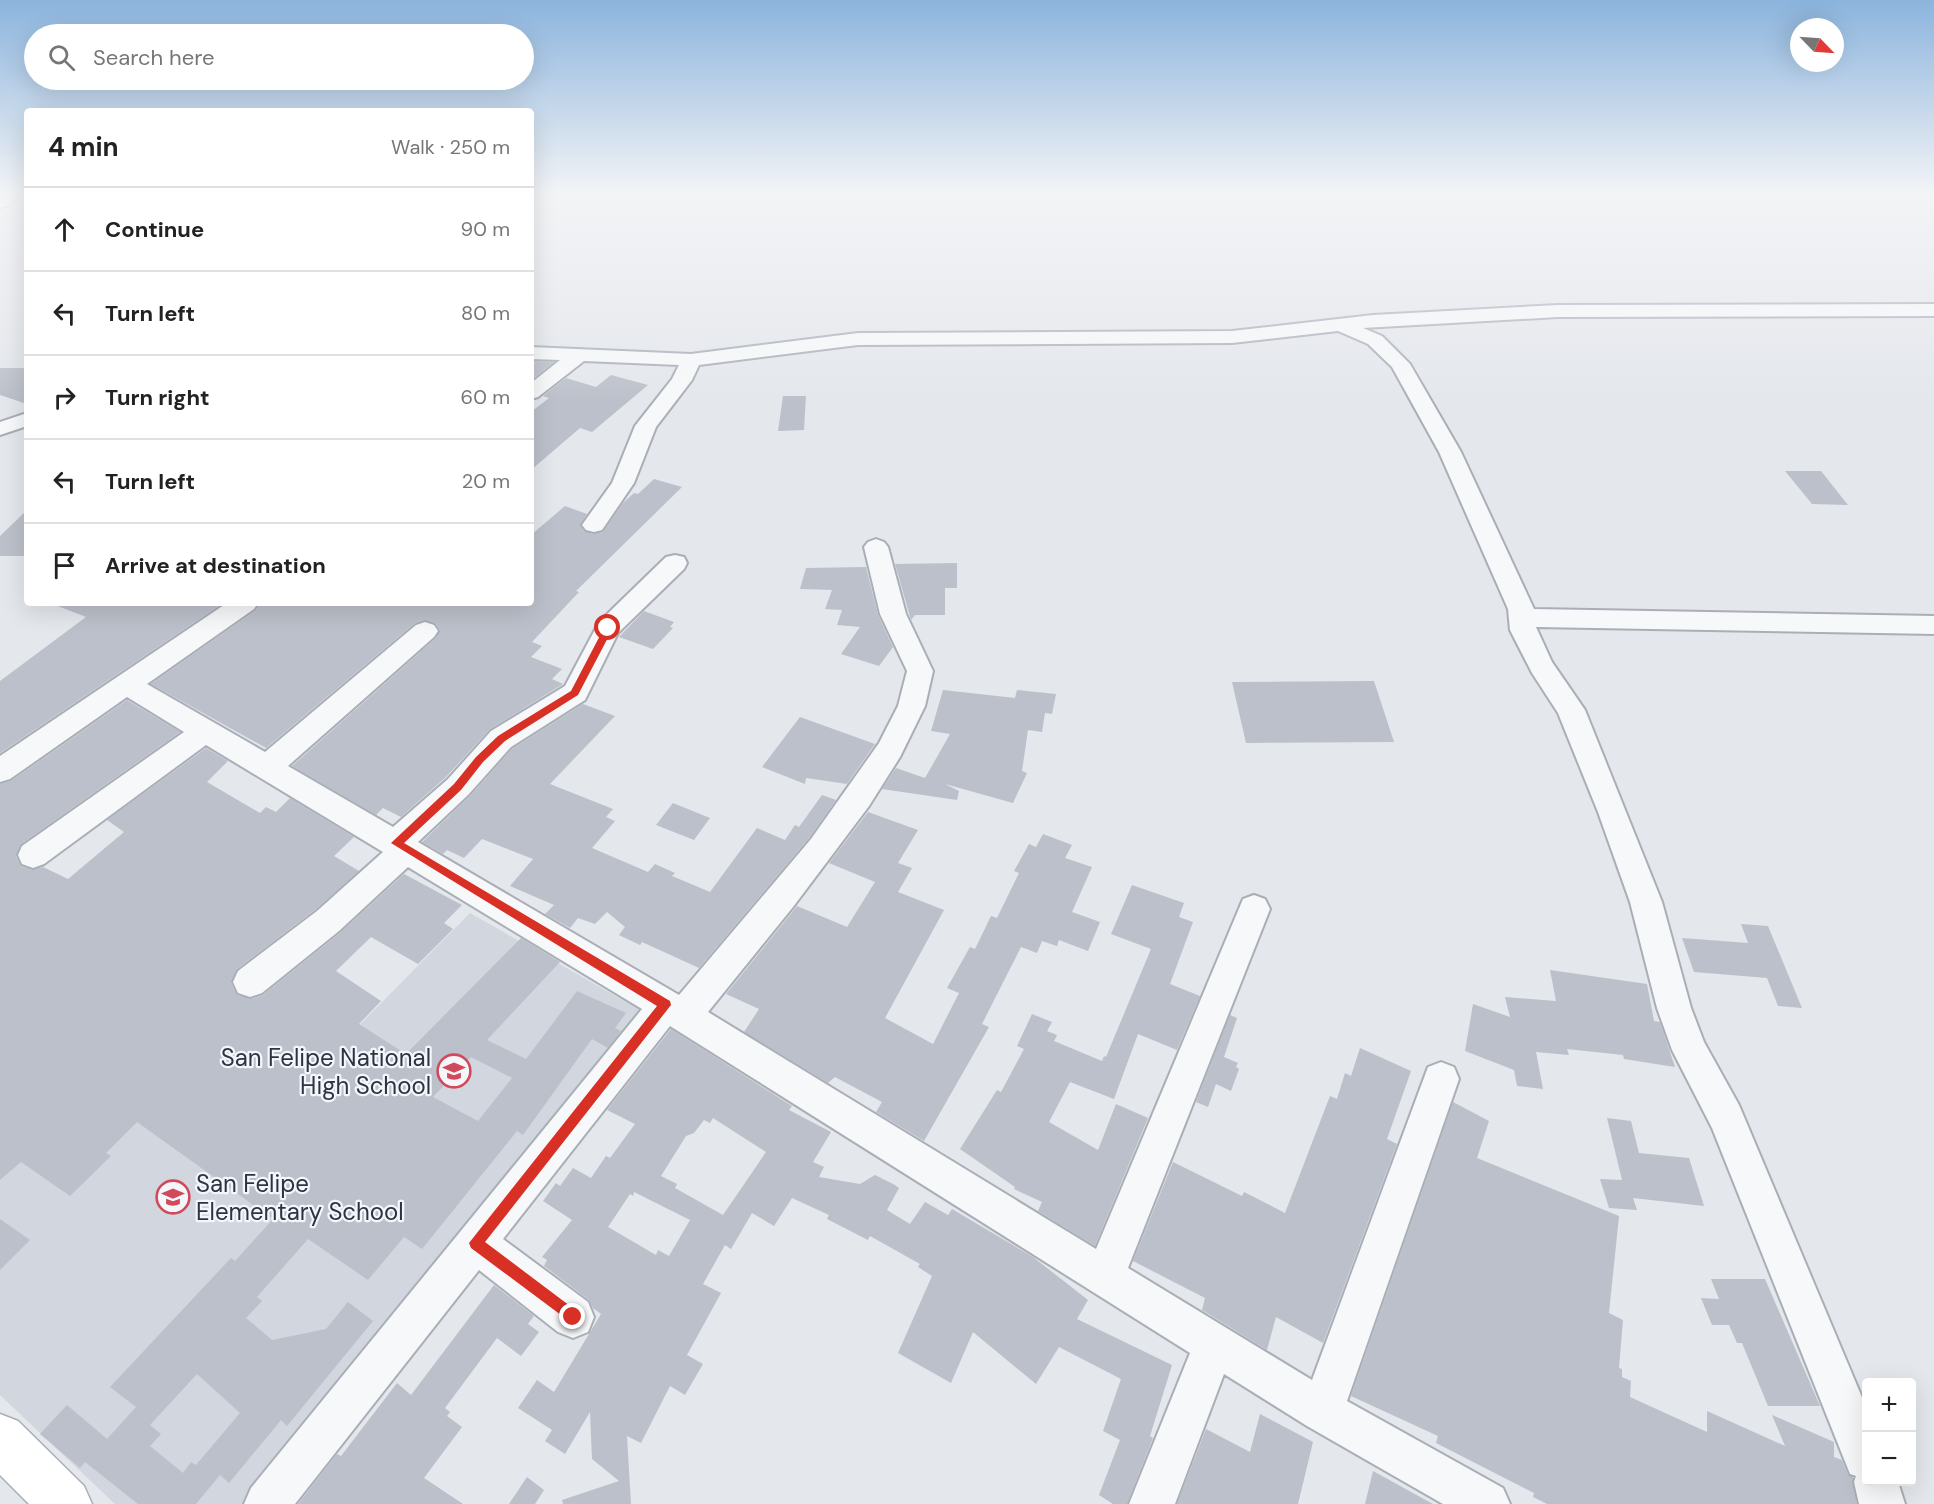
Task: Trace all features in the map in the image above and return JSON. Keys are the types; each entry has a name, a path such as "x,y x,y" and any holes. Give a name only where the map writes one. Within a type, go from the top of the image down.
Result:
{"main road":[{"path":"0,1439 66,1504"}],"street":[{"path":"534,353 692,360 858,339 1191,339 1232,337 1413,318 1568,310 1934,309"},
{"path":"1339,325 1375,340 1400,364 1450,452 1521,609 1523,630 1533,652 1565,698 1583,736 1646,902 1674,1008 1686,1040 1726,1118 1862,1448"},
{"path":"534,391 579,355"},
{"path":"594,525 623,483 646,426 682,380 692,360"},
{"path":"0,429 24,420"},
{"path":"267,1504 476,1243 674,1010 814,856 869,784 892,746 920,679 920,670 893,614 876,547"},
{"path":"250,982 328,921 401,847 458,787 480,759 501,739 575,693 608,628 675,563"},
{"path":"0,771 241,606"},
{"path":"1523,618 1934,625"},
{"path":"267,767 425,631"},
{"path":"126,684 674,1010 1322,1411 1488,1504"},
{"path":"33,855 204,732"},
{"path":"1105,1276 1254,909"},
{"path":"1322,1411 1441,1078"},
{"path":"476,1243 573,1317"},
{"path":"1152,1504 1214,1345"},
{"path":"1877,1486 1882,1504"}],"shaded area":[{"name":"San Felipe Elementary School","path":"470,913 642,1011 242,1504 115,1504 0,1395 0,964 255,1131"}],"building":[{"path":"534,361 554,362 534,378"},
{"path":"0,368 24,368 24,403 0,395"},
{"path":"611,375 648,385 592,432 580,428 534,467 534,410 549,398 543,396 566,378 596,387"},
{"path":"783,396 806,396 804,430 778,431"},
{"path":"1785,471 1821,471 1848,505 1812,504"},
{"path":"654,479 682,487 576,591 579,592 532,642 542,646 531,657 562,669 552,679 563,684 490,729 446,777 401,817 383,808 376,815 292,766 435,639 440,630 435,623 424,620 415,623 266,748 151,684 255,611 258,606 534,606 534,532 565,506 587,514 580,525 584,531 593,534 603,532 623,503 634,493 638,494"},
{"path":"24,513 24,556 0,556 0,536"},
{"path":"957,563 957,588 945,588 945,615 915,615 911,620 895,564"},
{"path":"866,567 878,615 893,647 879,666 841,654 860,627 837,625 842,610 825,609 832,590 800,589 806,568"},
{"path":"58,606 219,606 0,753 0,681 86,617"},
{"path":"644,611 674,622 670,627 673,628 653,649 619,637"},
{"path":"1374,681 1394,742 1246,743 1232,682"},
{"path":"943,690 1015,698 1017,690 1056,694 1052,714 1045,713 1042,732 1028,730 1022,771 1027,773 1013,803 945,784 959,791 957,800 882,789 896,768 925,778 950,734 931,731"},
{"path":"127,700 180,732 21,844 16,856 21,866 32,870 43,867 68,879 124,832 107,820 206,748 228,761 207,782 260,813 266,807 276,812 290,798 354,837 334,856 359,871 316,909 237,969 231,983 237,995 251,999 263,995 340,933 404,874 462,905 444,923 453,929 418,964 371,937 336,971 381,1001 359,1024 406,1054 521,938 560,962 487,1040 526,1059 577,991 626,1013 615,1028 621,1031 608,1048 592,1039 523,1135 517,1131 422,1249 404,1237 368,1280 308,1239 257,1297 262,1301 246,1318 272,1340 326,1329 348,1302 373,1321 287,1426 281,1420 229,1483 220,1475 196,1504 138,1504 85,1462 80,1468 40,1434 67,1405 107,1439 136,1407 110,1387 231,1258 235,1261 273,1219 137,1122 106,1153 111,1156 70,1196 21,1162 0,1180 0,784 11,781","holes":["471,1057 512,1078 478,1121 433,1097","197,1374 240,1413 196,1465 191,1462 183,1473 150,1446 161,1434 150,1425"]},
{"path":"583,704 615,716 550,784 613,809 606,817 615,821 592,848 648,872 655,864 675,873 672,876 710,892 757,828 785,840 795,825 799,827 822,795 836,800 809,838 699,968 642,942 640,945 619,935 625,927 607,912 595,924 578,918 570,928 545,914 554,905 510,886 533,859 482,839 464,858 447,850 443,854 422,842 470,796 512,749"},
{"path":"800,717 875,744 847,784 806,778 805,784 762,767"},
{"path":"673,803 710,818 694,840 656,825"},
{"path":"868,812 918,830 898,863 912,868 898,892 944,910 885,1018 933,1044 959,993 947,988 970,947 975,949 991,916 997,918 1019,873 1014,871 1029,844 1036,847 1043,834 1072,845 1065,858 1092,867 1072,912 1100,922 1088,951 1059,940 1057,946 1042,941 1037,953 1021,947 982,1024 989,1027 924,1141 876,1112 882,1102 835,1077 828,1083 744,1032 759,1009 726,994 797,906 847,927 875,882 829,863"},
{"path":"1132,885 1184,903 1179,917 1193,922 1170,984 1200,996 1177,1050 1138,1034 1114,1099 1070,1082 1049,1122 1098,1150 1116,1104 1148,1118 1095,1246 1038,1211 1042,1202 1014,1189 1015,1187 960,1149 997,1090 1001,1092 1024,1049 1017,1046 1032,1014 1052,1022 1047,1031 1057,1035 1054,1041 1102,1061 1104,1056 1106,1057 1151,949 1111,934"},
{"path":"1741,924 1768,926 1802,1008 1778,1006 1767,978 1694,972 1682,938 1748,943"},
{"path":"1550,970 1647,984 1654,1021 1660,1022 1675,1067 1624,1059 1623,1055 1567,1049 1569,1055 1536,1052 1543,1089 1517,1086 1514,1070 1465,1051 1473,1004 1510,1017 1505,997 1556,1001"},
{"path":"1230,1015 1237,1018 1224,1057 1238,1063 1236,1067 1239,1069 1231,1091 1216,1084 1208,1107 1196,1102"},
{"path":"671,1029 792,1106 789,1110 831,1132 813,1162 824,1167 819,1177 860,1184 875,1175 899,1188 887,1210 910,1224 925,1202 948,1215 952,1209 1033,1257 1088,1300 1077,1319 1172,1365 1150,1436 1153,1438 1127,1504 1113,1504 1099,1495 1120,1440 1103,1431 1121,1379 1059,1347 1036,1384 973,1332 951,1383 898,1353 932,1276 918,1267 920,1264 870,1236 868,1240 827,1219 829,1215 792,1198 774,1226 752,1213 731,1249 725,1245 703,1284 721,1293 687,1355 703,1364 685,1395 670,1386 641,1443 627,1436 631,1504 563,1504 562,1500 619,1481 592,1459 590,1412 565,1454 545,1441 552,1430 518,1408 537,1380 554,1392 601,1314 593,1308 589,1300 544,1266 547,1260 542,1257 572,1220 543,1201 556,1183 560,1186 573,1168 591,1178 606,1156 610,1158 635,1124 607,1110","holes":["713,1118 766,1152 723,1215 675,1188 677,1184 661,1176 686,1136 694,1133 704,1120 710,1123","634,1192 690,1220 669,1256 658,1250 656,1255 608,1227 630,1194 633,1196"]},
{"path":"1360,1048 1411,1071 1387,1139 1397,1144 1323,1343 1276,1317 1267,1350 1202,1310 1205,1298 1133,1261 1173,1162 1242,1196 1244,1192 1285,1213 1330,1096 1337,1099 1345,1073 1351,1076"},
{"path":"1453,1102 1489,1121 1477,1158 1619,1216 1609,1313 1623,1320 1619,1368 1622,1369 1622,1377 1631,1381 1630,1397 1707,1432 1707,1411 1785,1446 1772,1415 1834,1442 1834,1457 1842,1460 1848,1475 1853,1477 1857,1504 1547,1504 1533,1497 1534,1493 1436,1443 1438,1436 1351,1396"},
{"path":"1607,1118 1631,1121 1639,1153 1689,1158 1704,1206 1633,1198 1637,1210 1609,1208 1600,1179 1622,1180"},
{"path":"0,1219 30,1240 0,1270"},
{"path":"1711,1279 1765,1279 1820,1406 1768,1406 1742,1343 1737,1343 1729,1325 1712,1325 1701,1298 1719,1299"},
{"path":"494,1285 534,1316 528,1324 539,1332 521,1356 497,1338 445,1408 450,1412 447,1416 462,1427 424,1478 463,1504 298,1504 337,1454 341,1456 397,1383 411,1395"},
{"path":"1260,1414 1313,1442 1298,1504 1177,1504 1206,1429 1250,1452"},
{"path":"1373,1471 1433,1504 1365,1504"},
{"path":"527,1477 544,1490 535,1504 509,1504"}],"place":[{"name":"San Felipe National High School","path":"454,1071"},
{"name":"San Felipe Elementary School","path":"173,1197"}],"route":[{"path":"573,1317 476,1243 666,1005 396,843 458,787 480,759 509,732 555,707 575,693 608,628"}]}
